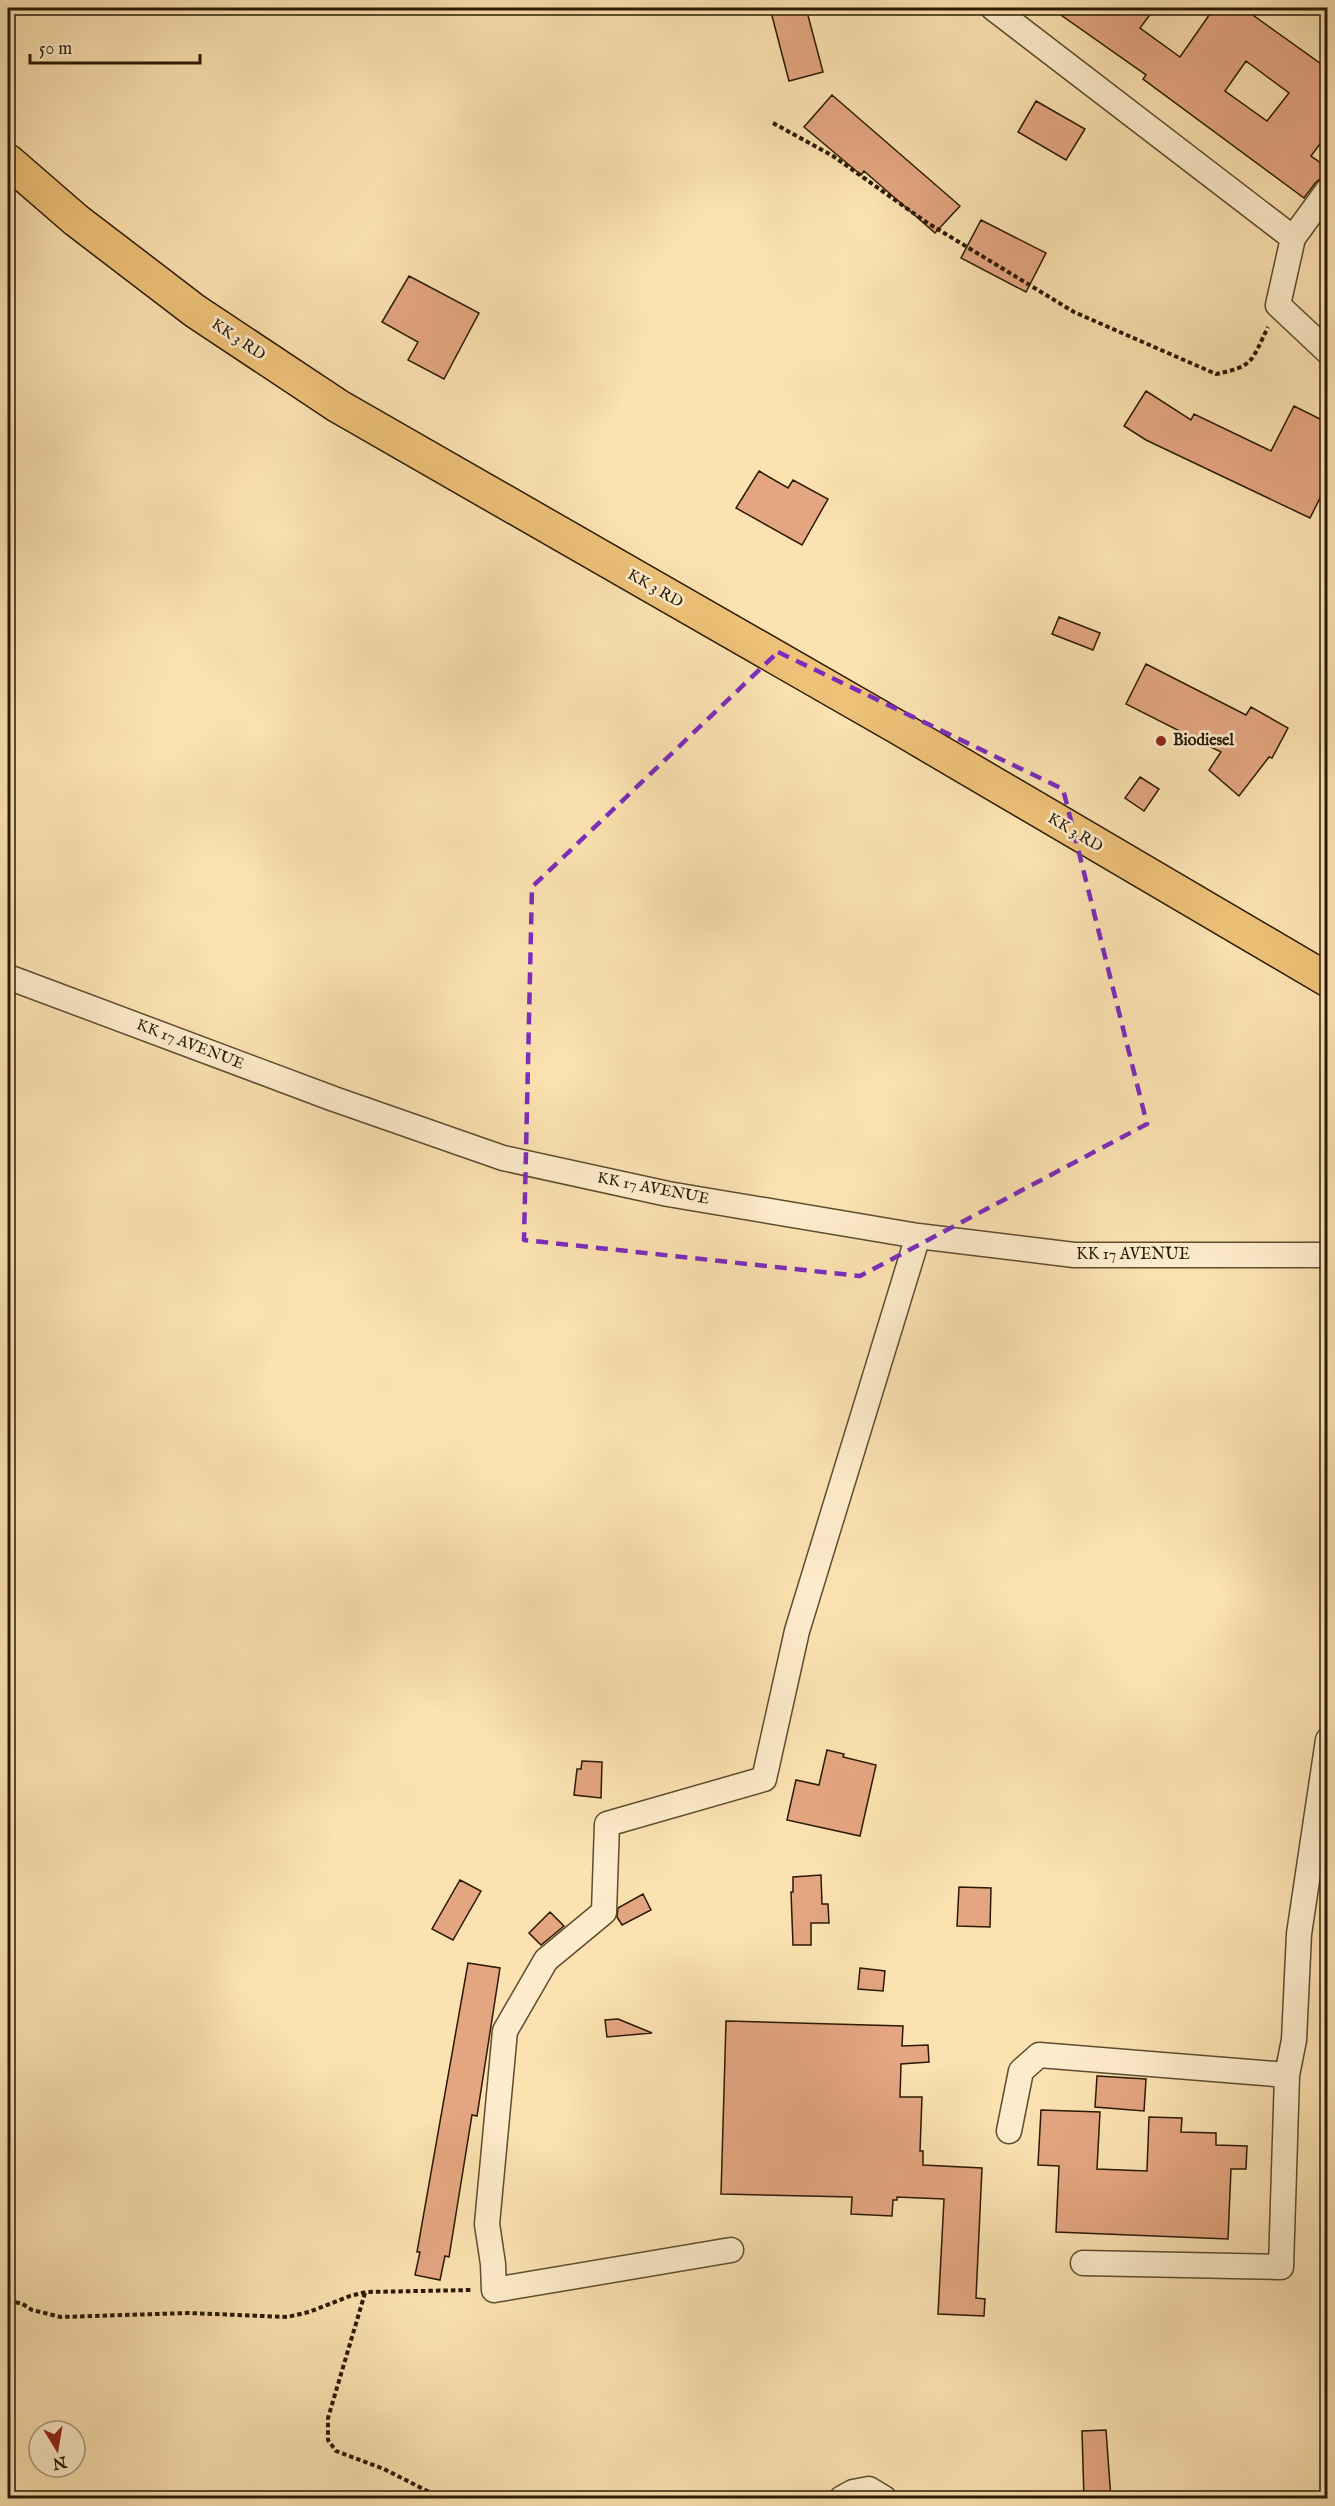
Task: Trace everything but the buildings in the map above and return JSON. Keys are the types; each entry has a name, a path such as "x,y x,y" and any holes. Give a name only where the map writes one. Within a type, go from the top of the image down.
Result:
{"highway":[{"name":"KK 3 RD","path":"8,161 76,220 195,311 338,406 899,728 1328,980"}],"street":[{"path":"993,8 1293,238"},
{"path":"1328,190 1293,238 1278,305 1328,352"},
{"name":"KK 17 AVENUE","path":"8,977 334,1099 502,1158 668,1194 918,1236 1074,1255 1328,1255"},
{"path":"731,2250 494,2290 487,2224 505,2031 546,1960 604,1912 607,1824 764,1779 797,1631 918,1236"},
{"path":"1083,2263 1281,2267 1287,2075 1294,2040 1299,1934 1328,1740"},
{"path":"1009,2131 1021,2071 1039,2055 1287,2075"},
{"path":"842,2499 854,2492 869,2489 884,2499"}],"path":[{"path":"773,123 834,156 926,222 1074,312 1216,374 1240,369 1252,360 1278,305"},
{"path":"8,2302 21,2303 32,2310 61,2317 189,2313 287,2317 309,2312 366,2292 494,2290"},
{"path":"366,2292 328,2418 328,2440 336,2451 384,2469 441,2499"}],"highlighted area":[{"path":"778,652 1063,789 1147,1124 860,1276 524,1240 532,887"}],"place":[{"name":"Biodiesel","path":"1161,741"}]}
